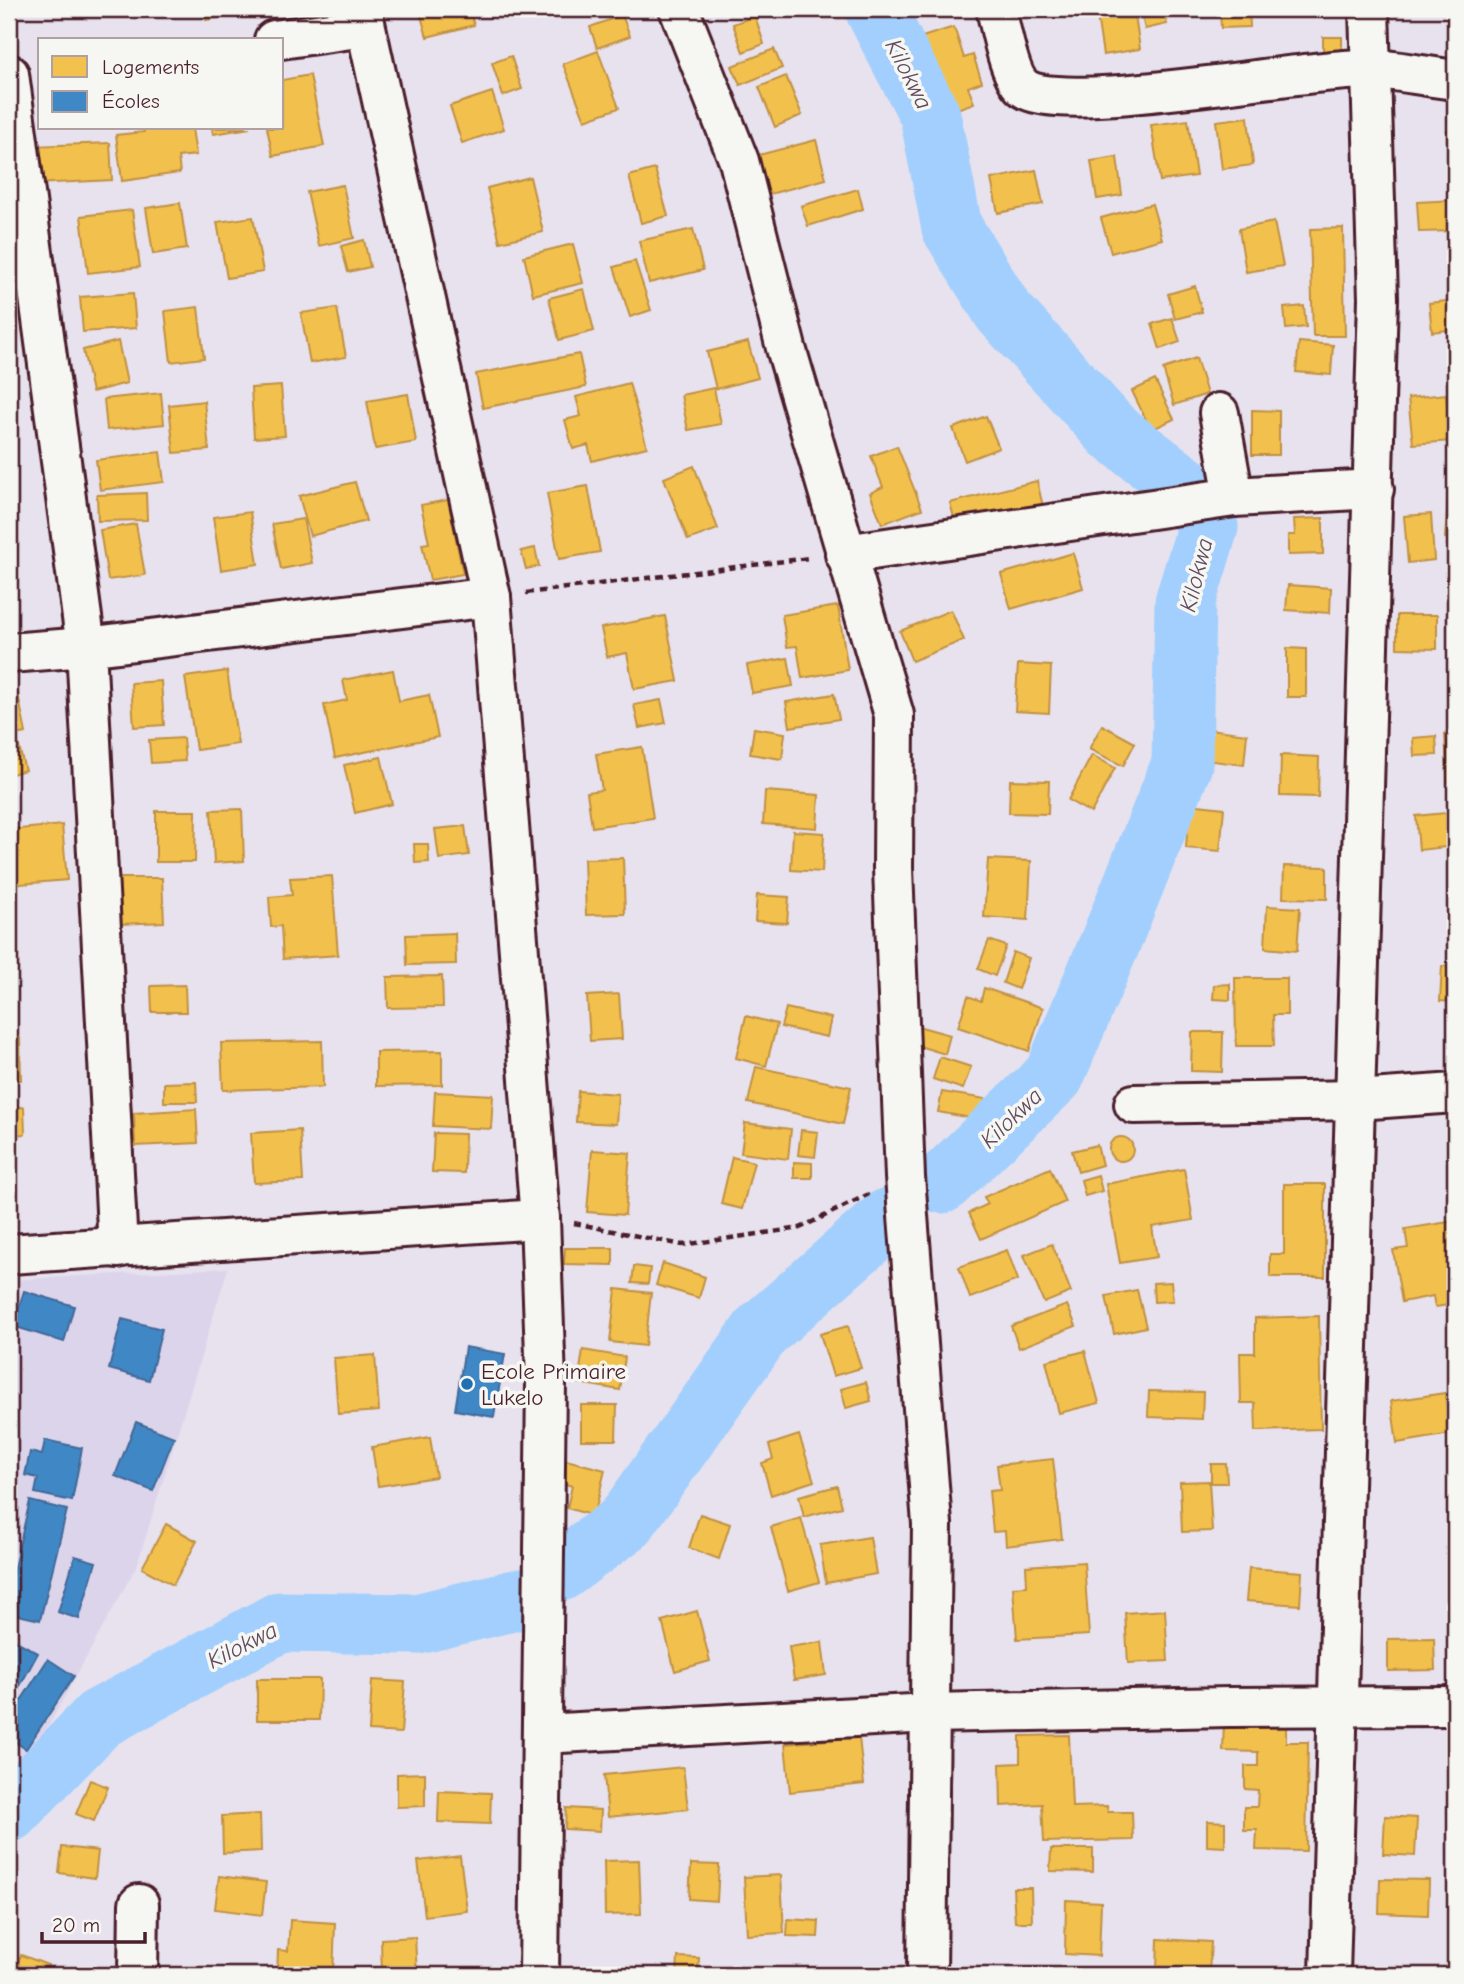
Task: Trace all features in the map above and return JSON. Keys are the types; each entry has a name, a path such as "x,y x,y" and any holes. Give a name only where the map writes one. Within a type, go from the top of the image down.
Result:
{"street":[{"path":"679,9 739,161 786,348 894,715 893,868 905,1177 932,1524 927,1975"},
{"path":"996,9 1013,72 1021,86 1044,97 1125,93 1370,69 1455,80"},
{"path":"1330,1975 1378,298 1369,9"},
{"path":"282,38 363,18 491,597 540,1219 546,1382 539,1975"},
{"path":"17,78 86,647 118,1248"},
{"path":"1219,412 1226,498"},
{"path":"845,554 1226,498 1374,489"},
{"path":"9,653 86,647 491,597"},
{"path":"1134,1104 1357,1100 1455,1093"},
{"path":"9,1254 540,1219"},
{"path":"542,1734 930,1713 1455,1706"},
{"path":"138,1975 139,1904"}],"path":[{"path":"491,597 845,554"},
{"path":"540,1219 599,1226 682,1245 800,1228 905,1177"}],"shaded area":[{"path":"228,1268 137,1565 31,1758 9,1789 9,1280"}],"building: Logements":[{"path":"203,9 255,9 255,10 206,20"},
{"path":"419,9 469,9 474,25 427,37"},
{"path":"1096,9 1134,9 1140,49 1103,55"},
{"path":"1140,9 1163,9 1167,24 1145,29"},
{"path":"1220,9 1249,9 1250,27 1221,28"},
{"path":"622,15 630,36 597,48 590,27"},
{"path":"755,16 764,44 743,52 733,24"},
{"path":"954,27 964,58 973,55 982,82 968,87 974,103 943,114 919,38"},
{"path":"1323,37 1342,37 1342,57 1323,57"},
{"path":"774,49 782,68 740,85 732,66"},
{"path":"598,51 619,108 585,120 563,64"},
{"path":"511,56 522,89 503,96 492,63"},
{"path":"310,75 324,146 273,156 267,130 284,130 284,80"},
{"path":"786,76 802,115 775,127 759,87"},
{"path":"492,92 504,129 462,143 450,106"},
{"path":"1449,104 1455,105 1455,122 1448,121"},
{"path":"1248,117 1253,165 1222,169 1216,121"},
{"path":"1188,120 1196,176 1160,181 1151,125"},
{"path":"192,130 196,155 178,157 180,173 122,181 116,135"},
{"path":"212,130 238,130 213,134"},
{"path":"1447,130 1455,130 1455,179 1448,180"},
{"path":"816,140 826,179 766,195 755,156"},
{"path":"110,143 112,180 35,184 33,146"},
{"path":"1117,157 1122,195 1097,199 1091,161"},
{"path":"655,169 668,216 641,223 629,176"},
{"path":"1036,170 1043,204 998,213 991,179"},
{"path":"530,177 543,232 500,242 487,188"},
{"path":"343,185 354,238 319,246 307,192"},
{"path":"858,189 863,209 808,226 801,206"},
{"path":"1455,200 1455,231 1419,232 1417,202"},
{"path":"180,203 187,249 153,254 146,208"},
{"path":"1152,204 1162,239 1111,253 1101,218"},
{"path":"132,210 140,267 88,273 81,216"},
{"path":"253,217 263,272 227,278 217,222"},
{"path":"1274,222 1283,266 1246,272 1239,229"},
{"path":"1343,228 1345,336 1313,336 1310,229"},
{"path":"693,229 703,270 649,283 639,241"},
{"path":"364,240 370,267 348,272 341,246"},
{"path":"1455,242 1455,275 1447,244"},
{"path":"573,244 583,283 533,295 524,256"},
{"path":"635,261 651,310 630,317 614,267"},
{"path":"1195,286 1202,312 1175,319 1168,294"},
{"path":"584,289 594,331 559,340 549,298"},
{"path":"133,293 136,328 83,332 80,297"},
{"path":"9,300 12,340 9,340"},
{"path":"1455,300 1455,329 1432,332 1429,303"},
{"path":"1304,306 1306,327 1286,329 1284,308"},
{"path":"198,307 204,358 171,362 165,311"},
{"path":"337,308 346,357 310,363 301,313"},
{"path":"1172,318 1180,342 1160,349 1152,324"},
{"path":"118,341 127,383 92,392 83,350"},
{"path":"748,342 758,378 716,389 707,352"},
{"path":"1299,342 1333,345 1331,375 1296,372"},
{"path":"579,354 586,387 483,408 476,374"},
{"path":"1196,358 1207,394 1174,405 1163,369"},
{"path":"1155,380 1174,419 1151,430 1132,391"},
{"path":"629,383 647,447 592,461 588,445 573,449 565,420 581,416 576,397"},
{"path":"281,386 285,436 254,438 251,388"},
{"path":"714,388 721,424 688,430 681,395"},
{"path":"161,393 164,424 107,430 104,399"},
{"path":"408,394 416,442 375,449 367,401"},
{"path":"1446,394 1451,441 1413,444 1408,398"},
{"path":"204,401 209,450 174,453 169,405"},
{"path":"1252,410 1279,411 1279,455 1252,455"},
{"path":"986,416 999,448 965,461 953,428"},
{"path":"1455,445 1455,466 1450,466 1448,446"},
{"path":"897,446 922,509 882,524 870,493 883,487 871,456"},
{"path":"160,452 164,482 100,490 96,460"},
{"path":"694,466 718,529 688,540 664,478"},
{"path":"1037,481 1044,511 958,532 950,503"},
{"path":"355,482 366,521 310,536 299,496"},
{"path":"588,486 600,552 559,559 547,493"},
{"path":"146,493 147,520 98,521 97,495"},
{"path":"1448,499 1455,500 1455,540 1445,538"},
{"path":"448,500 463,574 430,580 422,544 429,543 421,505"},
{"path":"250,512 258,564 221,570 213,517"},
{"path":"1431,514 1434,560 1408,563 1404,516"},
{"path":"1323,518 1323,554 1288,555 1288,535 1295,535 1294,519"},
{"path":"303,519 312,563 281,569 272,524"},
{"path":"136,524 145,575 108,580 100,530"},
{"path":"535,548 539,566 526,569 521,551"},
{"path":"1073,553 1083,588 1011,609 1001,574"},
{"path":"1288,585 1331,588 1330,613 1286,610"},
{"path":"838,606 848,670 802,678 797,646 787,647 782,615"},
{"path":"951,610 964,640 912,661 900,631"},
{"path":"1397,615 1437,615 1437,649 1397,648"},
{"path":"665,616 678,681 634,689 627,653 607,657 601,628"},
{"path":"1287,648 1306,649 1306,697 1287,697"},
{"path":"788,658 793,686 752,693 747,665"},
{"path":"1018,664 1051,666 1049,713 1015,711"},
{"path":"393,670 399,701 429,695 438,737 335,758 324,705 347,700 343,680"},
{"path":"227,671 238,744 196,750 185,677"},
{"path":"161,681 164,725 134,727 131,683"},
{"path":"18,694 26,733 9,736 9,696"},
{"path":"834,694 839,719 790,727 786,702"},
{"path":"661,700 666,723 639,728 634,705"},
{"path":"1102,725 1135,743 1123,766 1089,749"},
{"path":"754,728 785,733 782,759 750,754"},
{"path":"1209,729 1247,734 1244,765 1205,760"},
{"path":"1445,734 1455,734 1455,805 1454,782 1448,783"},
{"path":"1436,736 1437,755 1414,756 1413,738"},
{"path":"183,738 185,761 151,763 149,740"},
{"path":"18,743 25,770 9,775 9,746"},
{"path":"642,747 653,818 592,827 587,792 602,790 596,754"},
{"path":"1092,755 1115,768 1091,813 1068,800"},
{"path":"1281,755 1319,757 1318,797 1280,796"},
{"path":"381,757 392,804 355,813 344,765"},
{"path":"1010,780 1049,781 1048,814 1009,813"},
{"path":"765,791 819,795 817,828 763,824"},
{"path":"1189,804 1224,808 1220,851 1186,848"},
{"path":"242,809 244,861 214,863 211,810"},
{"path":"156,811 196,811 195,862 156,862"},
{"path":"1455,812 1455,846 1419,850 1416,816"},
{"path":"62,825 67,880 9,885 9,830"},
{"path":"465,826 469,855 439,859 435,829"},
{"path":"793,831 824,833 822,872 791,870"},
{"path":"414,844 428,844 429,862 415,863"},
{"path":"623,858 625,914 586,915 584,859"},
{"path":"988,859 1031,861 1028,920 984,917"},
{"path":"1284,866 1327,867 1327,899 1283,898"},
{"path":"332,876 338,955 283,959 281,926 271,927 269,897 292,895 290,878"},
{"path":"119,878 162,878 164,922 120,924"},
{"path":"757,895 789,897 787,923 755,921"},
{"path":"1267,906 1300,908 1297,951 1265,948"},
{"path":"455,933 456,964 407,965 406,935"},
{"path":"989,940 1006,946 995,976 978,969"},
{"path":"1013,952 1029,958 1018,989 1003,983"},
{"path":"1442,966 1455,967 1455,1002 1440,1001"},
{"path":"442,976 443,1007 388,1008 387,977"},
{"path":"1235,978 1287,978 1287,1015 1273,1015 1274,1046 1236,1046"},
{"path":"1230,984 1230,1000 1213,999 1214,985"},
{"path":"185,985 186,1012 152,1012 151,986"},
{"path":"984,988 1043,1008 1029,1051 958,1027 968,996 981,1001"},
{"path":"619,994 622,1039 590,1041 587,996"},
{"path":"786,1008 831,1018 827,1037 781,1027"},
{"path":"746,1016 777,1024 766,1066 736,1058"},
{"path":"914,1025 950,1035 945,1054 909,1043"},
{"path":"1192,1032 1223,1032 1222,1072 1191,1071"},
{"path":"9,1038 20,1038 21,1080 9,1080"},
{"path":"322,1041 323,1087 223,1090 221,1043"},
{"path":"442,1051 442,1085 376,1086 376,1052"},
{"path":"940,1057 971,1067 963,1089 933,1079"},
{"path":"756,1067 851,1087 843,1124 748,1103"},
{"path":"196,1082 197,1102 164,1102 164,1083"},
{"path":"578,1091 618,1094 616,1124 576,1122"},
{"path":"435,1092 493,1095 491,1129 433,1126"},
{"path":"942,1092 986,1099 982,1120 938,1112"},
{"path":"24,1107 25,1134 9,1135 9,1108"},
{"path":"196,1109 198,1143 135,1146 134,1113"},
{"path":"745,1123 791,1129 788,1159 741,1153"},
{"path":"300,1130 303,1181 254,1183 251,1133"},
{"path":"801,1130 818,1132 815,1157 798,1155"},
{"path":"434,1133 465,1134 464,1173 432,1172"},
{"path":"1121,1137 1130,1140 1133,1149 1130,1158 1121,1161 1112,1158 1109,1149 1112,1140"},
{"path":"1097,1145 1102,1165 1078,1172 1072,1151"},
{"path":"592,1150 630,1153 625,1215 587,1212"},
{"path":"732,1157 754,1162 742,1209 721,1204"},
{"path":"794,1162 812,1163 812,1178 794,1178"},
{"path":"1050,1168 1065,1202 981,1239 969,1213 988,1204 984,1197"},
{"path":"1184,1169 1193,1220 1152,1227 1157,1257 1120,1263 1106,1184"},
{"path":"1098,1175 1102,1191 1085,1196 1081,1180"},
{"path":"1284,1184 1325,1184 1325,1277 1270,1277 1270,1254 1284,1254"},
{"path":"9,1194 12,1194 14,1222 9,1222"},
{"path":"1455,1221 1455,1304 1435,1307 1433,1296 1402,1302 1393,1250 1408,1248 1405,1229"},
{"path":"1052,1244 1071,1292 1044,1303 1024,1255"},
{"path":"565,1248 613,1248 613,1265 564,1264"},
{"path":"1007,1250 1018,1280 970,1298 959,1267"},
{"path":"663,1263 705,1277 699,1298 656,1285"},
{"path":"634,1266 650,1268 648,1284 632,1283"},
{"path":"1171,1282 1173,1301 1154,1302 1153,1283"},
{"path":"616,1289 651,1293 645,1346 610,1342"},
{"path":"1137,1290 1146,1327 1114,1334 1106,1296"},
{"path":"1067,1305 1076,1326 1019,1348 1011,1326"},
{"path":"1319,1316 1321,1429 1256,1431 1255,1403 1241,1403 1240,1353 1255,1353 1255,1318"},
{"path":"848,1326 861,1368 833,1376 820,1334"},
{"path":"583,1350 625,1357 620,1390 578,1383"},
{"path":"1085,1351 1099,1403 1059,1413 1046,1361"},
{"path":"375,1355 379,1411 338,1414 334,1358"},
{"path":"866,1382 871,1401 846,1408 841,1389"},
{"path":"1149,1391 1203,1392 1202,1419 1148,1417"},
{"path":"1445,1393 1451,1434 1397,1443 1391,1401"},
{"path":"581,1405 617,1405 616,1440 581,1440"},
{"path":"799,1435 814,1481 771,1495 762,1463 773,1459 769,1445"},
{"path":"430,1437 436,1477 378,1486 372,1447"},
{"path":"1053,1459 1062,1539 1006,1546 1005,1531 993,1532 989,1491 1000,1490 997,1465"},
{"path":"566,1460 605,1470 594,1516 567,1508 572,1486 560,1482"},
{"path":"1211,1464 1226,1464 1227,1483 1211,1483"},
{"path":"1209,1481 1212,1531 1182,1532 1180,1482"},
{"path":"837,1486 842,1507 804,1517 799,1496"},
{"path":"700,1514 730,1524 719,1559 689,1548"},
{"path":"801,1518 819,1582 788,1591 771,1527"},
{"path":"166,1524 197,1541 173,1585 142,1568"},
{"path":"870,1537 876,1574 826,1583 820,1545"},
{"path":"1084,1562 1089,1635 1017,1639 1013,1587 1027,1586 1026,1566"},
{"path":"1249,1568 1302,1572 1300,1605 1246,1601"},
{"path":"1165,1610 1168,1661 1128,1663 1125,1613"},
{"path":"697,1611 710,1661 675,1671 662,1621"},
{"path":"1434,1638 1435,1670 1388,1671 1388,1639"},
{"path":"822,1642 826,1675 794,1680 789,1647"},
{"path":"257,1679 320,1679 319,1720 257,1720"},
{"path":"372,1680 405,1682 401,1733 369,1731"},
{"path":"1224,1721 1286,1723 1286,1742 1308,1742 1306,1851 1256,1850 1257,1830 1244,1830 1244,1807 1257,1807 1258,1790 1245,1789 1245,1766 1258,1766 1258,1752 1223,1751"},
{"path":"1069,1735 1072,1807 1107,1806 1108,1812 1132,1812 1133,1840 1044,1842 1042,1804 1001,1806 1000,1764 1020,1763 1020,1736"},
{"path":"859,1737 864,1784 790,1792 785,1744"},
{"path":"683,1767 688,1809 608,1817 604,1775"},
{"path":"425,1773 425,1806 397,1807 397,1774"},
{"path":"90,1780 108,1787 94,1821 76,1814"},
{"path":"439,1791 491,1793 490,1824 438,1822"},
{"path":"566,1808 601,1810 600,1831 565,1829"},
{"path":"260,1814 261,1851 223,1853 222,1816"},
{"path":"1385,1816 1417,1818 1415,1856 1383,1854"},
{"path":"1207,1821 1225,1822 1225,1847 1207,1846"},
{"path":"62,1847 98,1851 95,1878 59,1873"},
{"path":"1051,1849 1093,1849 1093,1872 1050,1871"},
{"path":"460,1856 467,1911 425,1916 418,1861"},
{"path":"639,1860 641,1914 605,1915 604,1861"},
{"path":"691,1864 719,1865 717,1901 689,1899"},
{"path":"781,1875 784,1933 747,1935 744,1877"},
{"path":"219,1876 266,1882 262,1915 215,1909"},
{"path":"1380,1879 1429,1880 1428,1915 1379,1913"},
{"path":"1013,1888 1031,1888 1032,1922 1015,1922"},
{"path":"1066,1900 1101,1902 1099,1956 1065,1954"},
{"path":"788,1919 819,1921 818,1937 787,1936"},
{"path":"290,1920 335,1923 333,1975 277,1975 278,1950 288,1951"},
{"path":"415,1937 417,1975 382,1975 381,1939"},
{"path":"1158,1939 1211,1942 1209,1973 1157,1970"},
{"path":"21,1955 48,1965 44,1975 13,1975"},
{"path":"678,1957 699,1958 698,1975 677,1975"},
{"path":"758,1972 811,1974 811,1975 758,1975"}],"building: Écoles":[{"path":"24,1291 74,1306 64,1342 13,1326"},
{"path":"122,1319 162,1329 149,1380 109,1369"},
{"path":"465,1347 505,1354 494,1417 455,1410"},
{"path":"136,1422 174,1437 153,1491 115,1476"},
{"path":"45,1440 82,1448 72,1501 35,1493 38,1478 25,1475 30,1452 42,1455"},
{"path":"30,1501 67,1510 40,1620 9,1613 9,1588"},
{"path":"75,1556 96,1562 79,1619 58,1612"},
{"path":"9,1637 38,1653 9,1706"},
{"path":"48,1659 74,1676 26,1749 9,1738 9,1719"}],"waterway":[{"name":"Kilokwa","path":"875,9 930,115 952,228 1003,311 1113,432 1183,485 1208,527 1185,602 1182,764 1112,938 1054,1076 942,1183"},
{"name":"Kilokwa","path":"560,1571 625,1523 762,1330 889,1218"},
{"name":"Kilokwa","path":"9,1812 99,1719 280,1622 417,1624 524,1598"}],"place":[{"name":"Ecole Primaire Lukelo","path":"467,1384"}]}
